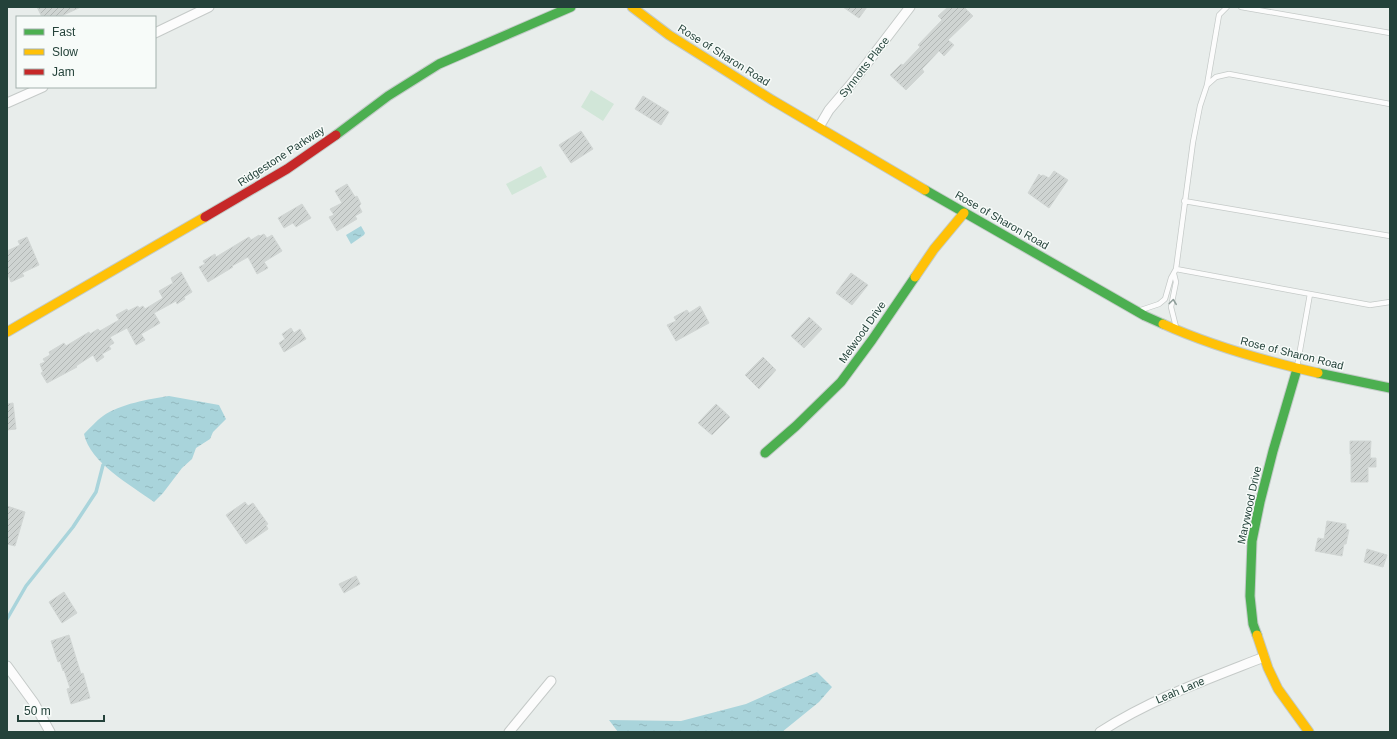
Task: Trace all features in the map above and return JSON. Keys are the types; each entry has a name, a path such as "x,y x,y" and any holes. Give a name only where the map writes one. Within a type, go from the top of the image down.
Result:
{"street":[{"path":"156,33 209,7"},
{"name":"Ridgestone Parkway","path":"7,332 287,169 388,96 433,67 454,56 515,32 571,7"},
{"name":"Rose of Sharon Road","path":"632,7 669,35 717,66 964,213 1138,312 1177,330 1225,348 1297,368 1351,381 1390,388"},
{"name":"Synnotts Place","path":"819,127 829,110 852,83 910,7"},
{"path":"7,103 41,88"},
{"name":"Melwood Drive","path":"765,453 796,426 840,382 872,340 934,249 964,213"},
{"name":"Marywood Drive","path":"1297,368 1260,502 1252,541 1250,596 1253,624 1264,657 1278,689 1309,732"},
{"name":"Leah Lane","path":"1100,732 1140,708 1181,689 1264,657"},
{"path":"7,666 34,703 50,732"},
{"path":"509,732 551,682"}],"lane":[{"path":"1177,330 1171,307 1176,282 1175,272 1181,238 1184,201 1200,106 1207,85 1219,15 1227,7"},
{"path":"1241,7 1390,33"},
{"path":"1207,85 1216,77 1229,74 1390,104"},
{"path":"1184,201 1390,236"},
{"path":"1175,272 1370,305 1390,302"},
{"path":"1138,312 1159,304 1165,299 1171,278 1175,272"},
{"path":"1297,368 1310,294"}],"green space":[{"path":"591,90 614,104 603,121 581,107"},
{"path":"541,166 547,177 512,195 506,184"}],"water":[{"path":"361,226 365,233 364,235 351,244 346,235"},
{"path":"169,396 219,405 226,419 213,432 210,439 196,448 192,459 182,468 163,493 154,502 123,481 103,464 88,445 84,434 100,418 118,408 144,400"},
{"path":"817,672 832,687 819,702 782,732 618,732 609,720 681,721 746,704"}],"building":[{"path":"37,7 81,7 61,16 42,16"},
{"path":"843,7 867,7 859,18"},
{"path":"948,7 964,7 973,16 948,40 954,45 944,56 939,51 922,69 924,72 906,90 890,75 901,64 903,65 920,47 918,45 942,20 938,16"},
{"path":"643,96 669,112 661,125 635,109"},
{"path":"581,131 593,149 571,163 559,145"},
{"path":"1054,171 1068,180 1049,208 1028,193 1039,174 1049,178"},
{"path":"347,184 355,197 357,196 361,204 359,206 362,212 355,216 357,219 337,231 329,217 334,215 330,209 342,203 335,191"},
{"path":"302,204 311,218 296,227 293,223 284,228 278,218"},
{"path":"264,234 267,238 272,235 282,251 264,262 268,268 257,274 248,257 208,282 199,267 205,264 203,261 215,254 216,257 249,237 251,240"},
{"path":"27,237 39,265 22,273 24,276 11,282 7,273 7,251 20,245 18,241"},
{"path":"181,272 192,292 177,304 176,301 154,313 160,323 141,334 145,340 136,345 127,328 110,337 114,343 109,346 111,349 102,354 104,357 97,362 93,355 76,366 77,367 47,383 41,373 43,372 40,364 45,362 43,359 50,355 49,352 64,343 66,346 89,332 90,334 98,329 100,331 119,320 116,315 127,309 128,311 138,306 139,308 143,306 145,309 163,298 159,291 173,283 171,278"},
{"path":"851,273 868,285 852,305 836,293"},
{"path":"700,306 709,323 676,341 667,325 676,321 674,317 687,310 689,313"},
{"path":"809,317 822,329 804,348 791,336"},
{"path":"291,328 294,333 300,329 306,339 284,352 279,343 285,339 282,334"},
{"path":"763,357 776,370 759,389 745,375"},
{"path":"13,403 16,429 7,430 7,404"},
{"path":"716,404 730,417 712,435 698,423"},
{"path":"1350,441 1371,441 1370,458 1376,458 1376,467 1368,467 1368,482 1351,482"},
{"path":"245,502 248,506 253,503 268,524 266,525 268,529 246,544 226,515"},
{"path":"7,506 25,512 15,546 7,544"},
{"path":"1327,521 1346,524 1346,529 1349,530 1342,556 1315,551 1318,538 1324,539"},
{"path":"1367,549 1387,555 1383,567 1364,562"},
{"path":"356,576 360,584 344,593 339,584"},
{"path":"64,592 77,613 62,623 49,602"},
{"path":"69,635 81,674 83,673 90,698 71,704 67,689 70,688 60,661 58,662 51,641"}],"waterway":[{"path":"7,619 26,586 73,527 96,492 103,465 106,463"}],"traffic: fast":[{"path":"336,135 388,96 439,64 571,7"},
{"path":"925,190 1145,316 1163,324"},
{"path":"765,453 796,426 841,382 915,277"},
{"path":"1257,635 1253,624 1250,596 1252,541 1273,451 1297,369"},
{"path":"1318,373 1390,388"}],"traffic: slow":[{"path":"632,7 669,35 772,100 925,190"},
{"path":"915,277 934,249 964,213"},
{"path":"7,332 205,217"},
{"path":"1163,324 1200,339 1239,352 1318,373"},
{"path":"1257,635 1268,668 1278,689 1309,732"}],"traffic: jam":[{"path":"205,217 287,169 336,135"}]}
